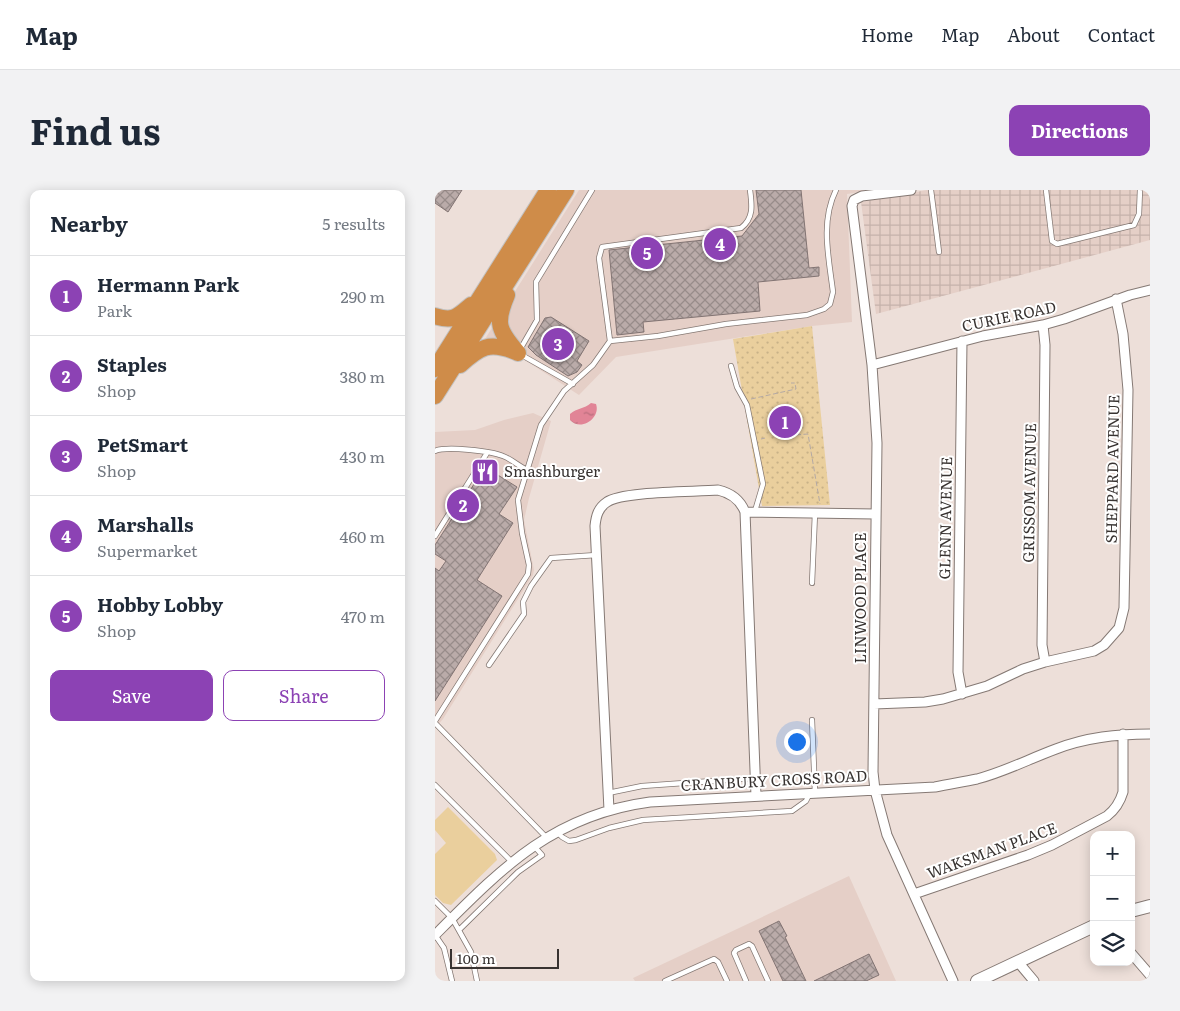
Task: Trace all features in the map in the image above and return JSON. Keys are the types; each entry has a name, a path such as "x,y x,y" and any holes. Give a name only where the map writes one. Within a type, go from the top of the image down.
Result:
{"highway":[{"path":"441,369 480,298 548,190"},
{"path":"441,369 522,259 565,190"},
{"path":"518,353 504,336 499,321 503,305 522,259"},
{"path":"435,316 448,319 454,318 480,298"},
{"path":"435,316 442,324 445,335 441,369 435,396"},
{"path":"441,369 484,348 498,346 518,353"}],"street":[{"name":"LINWOOD PLACE","path":"911,190 862,196 854,200 852,206 872,365 877,443 873,772 875,790 887,835 953,981"},
{"name":"CURIE ROAD","path":"872,365 962,341 1043,325 1065,319 1116,299 1150,290"},
{"name":"SHEPPARD AVENUE","path":"1045,662 1094,652 1105,645 1119,628 1124,608 1128,390 1123,334 1116,299"},
{"name":"GRISSOM AVENUE","path":"1043,325 1045,345 1042,645 1045,662"},
{"name":"GLENN AVENUE","path":"962,341 958,672 962,694"},
{"path":"609,810 595,526 600,508 607,502 622,496 718,490 729,493 742,504 745,512 756,796"},
{"path":"745,512 818,509 875,514"},
{"path":"874,704 925,702 962,694 987,686 1023,669 1045,662"},
{"name":"CRANBURY CROSS ROAD","path":"435,935 489,882 533,846 556,831 609,810 649,802 935,787 977,778 1090,738 1123,734 1150,734"},
{"name":"WAKSMAN PLACE","path":"914,894 1028,855 1067,838 1107,816 1117,805 1123,792 1123,734"},
{"path":"1135,910 1150,906"},
{"path":"977,981 1090,928"},
{"path":"1135,958 1150,975"},
{"path":"1018,962 1034,981"}],"lane":[{"path":"573,384 518,353 537,320 536,282 592,190"},
{"path":"546,837 435,722 528,574 529,565 521,526 519,500 544,419 564,391 593,365 610,341 599,258 602,247 741,228 747,224 753,208 750,190"},
{"path":"610,341 658,336 726,324 807,314 824,309 833,299 826,233 831,202 836,190"},
{"path":"931,190 939,252"},
{"path":"1046,190 1052,241 1057,244 1134,225 1139,214 1140,190"},
{"path":"731,366 737,386 747,405 763,484 755,511"},
{"path":"435,451 461,450 503,456 527,470"},
{"path":"435,536 487,453"},
{"path":"812,584 818,509"},
{"path":"489,665 524,614 523,602 531,586 551,558 597,555"},
{"path":"556,831 569,841 609,828 643,820 792,811 806,801 813,793 812,720"},
{"path":"609,793 643,786 755,778"},
{"path":"435,785 513,862"},
{"path":"459,930 518,872 542,855 533,846"},
{"path":"435,901 452,918 471,952 477,981"},
{"path":"435,935 444,948 452,981"},
{"path":"746,981 734,953 736,950 749,944 767,981"},
{"path":"665,981 714,959 718,962 726,980 720,981"}],"path":[{"path":"751,399 796,390 795,382 791,383"},
{"path":"781,436 808,434 818,509"},
{"path":"758,440 765,438"}],"shaded area":[{"path":"579,190 873,190 847,194 852,322 812,326 616,357 579,395 514,353 494,350 473,358"},
{"path":"927,190 1150,190 1150,240 876,314 861,202"},
{"path":"812,326 830,505 762,506 733,339"},
{"path":"533,413 551,421 524,520 534,570 533,575 443,719 435,728 435,432 475,430"},
{"path":"448,807 495,854 497,860 451,905 443,903 435,895 435,854 446,843 435,830 435,820"},
{"path":"849,876 896,981 635,981 633,978"}],"water":[{"path":"591,403 596,404 597,409 596,414 589,422 579,425 570,420 570,414"}],"building":[{"path":"435,190 462,190 448,212 435,203"},
{"path":"756,190 801,190 809,268 819,267 819,276 758,282 760,311 643,322 644,332 617,335 609,250 742,236 759,214"},
{"path":"551,317 589,341 577,361 582,365 577,372 568,376 536,355 528,347 545,318"},
{"path":"485,467 517,487 499,514 513,523 477,580 502,596 435,701 435,568 439,571 446,561 435,554 435,545"},
{"path":"779,921 806,981 783,981 759,931"},
{"path":"869,954 879,975 866,981 814,981"}],"place":[{"name":"Marshalls","path":"720,244"},
{"name":"Hobby Lobby","path":"647,253"},
{"name":"PetSmart","path":"558,344"},
{"name":"Hermann Park","path":"785,422"},
{"name":"Smashburger","path":"485,472"},
{"name":"Staples","path":"463,505"}]}
